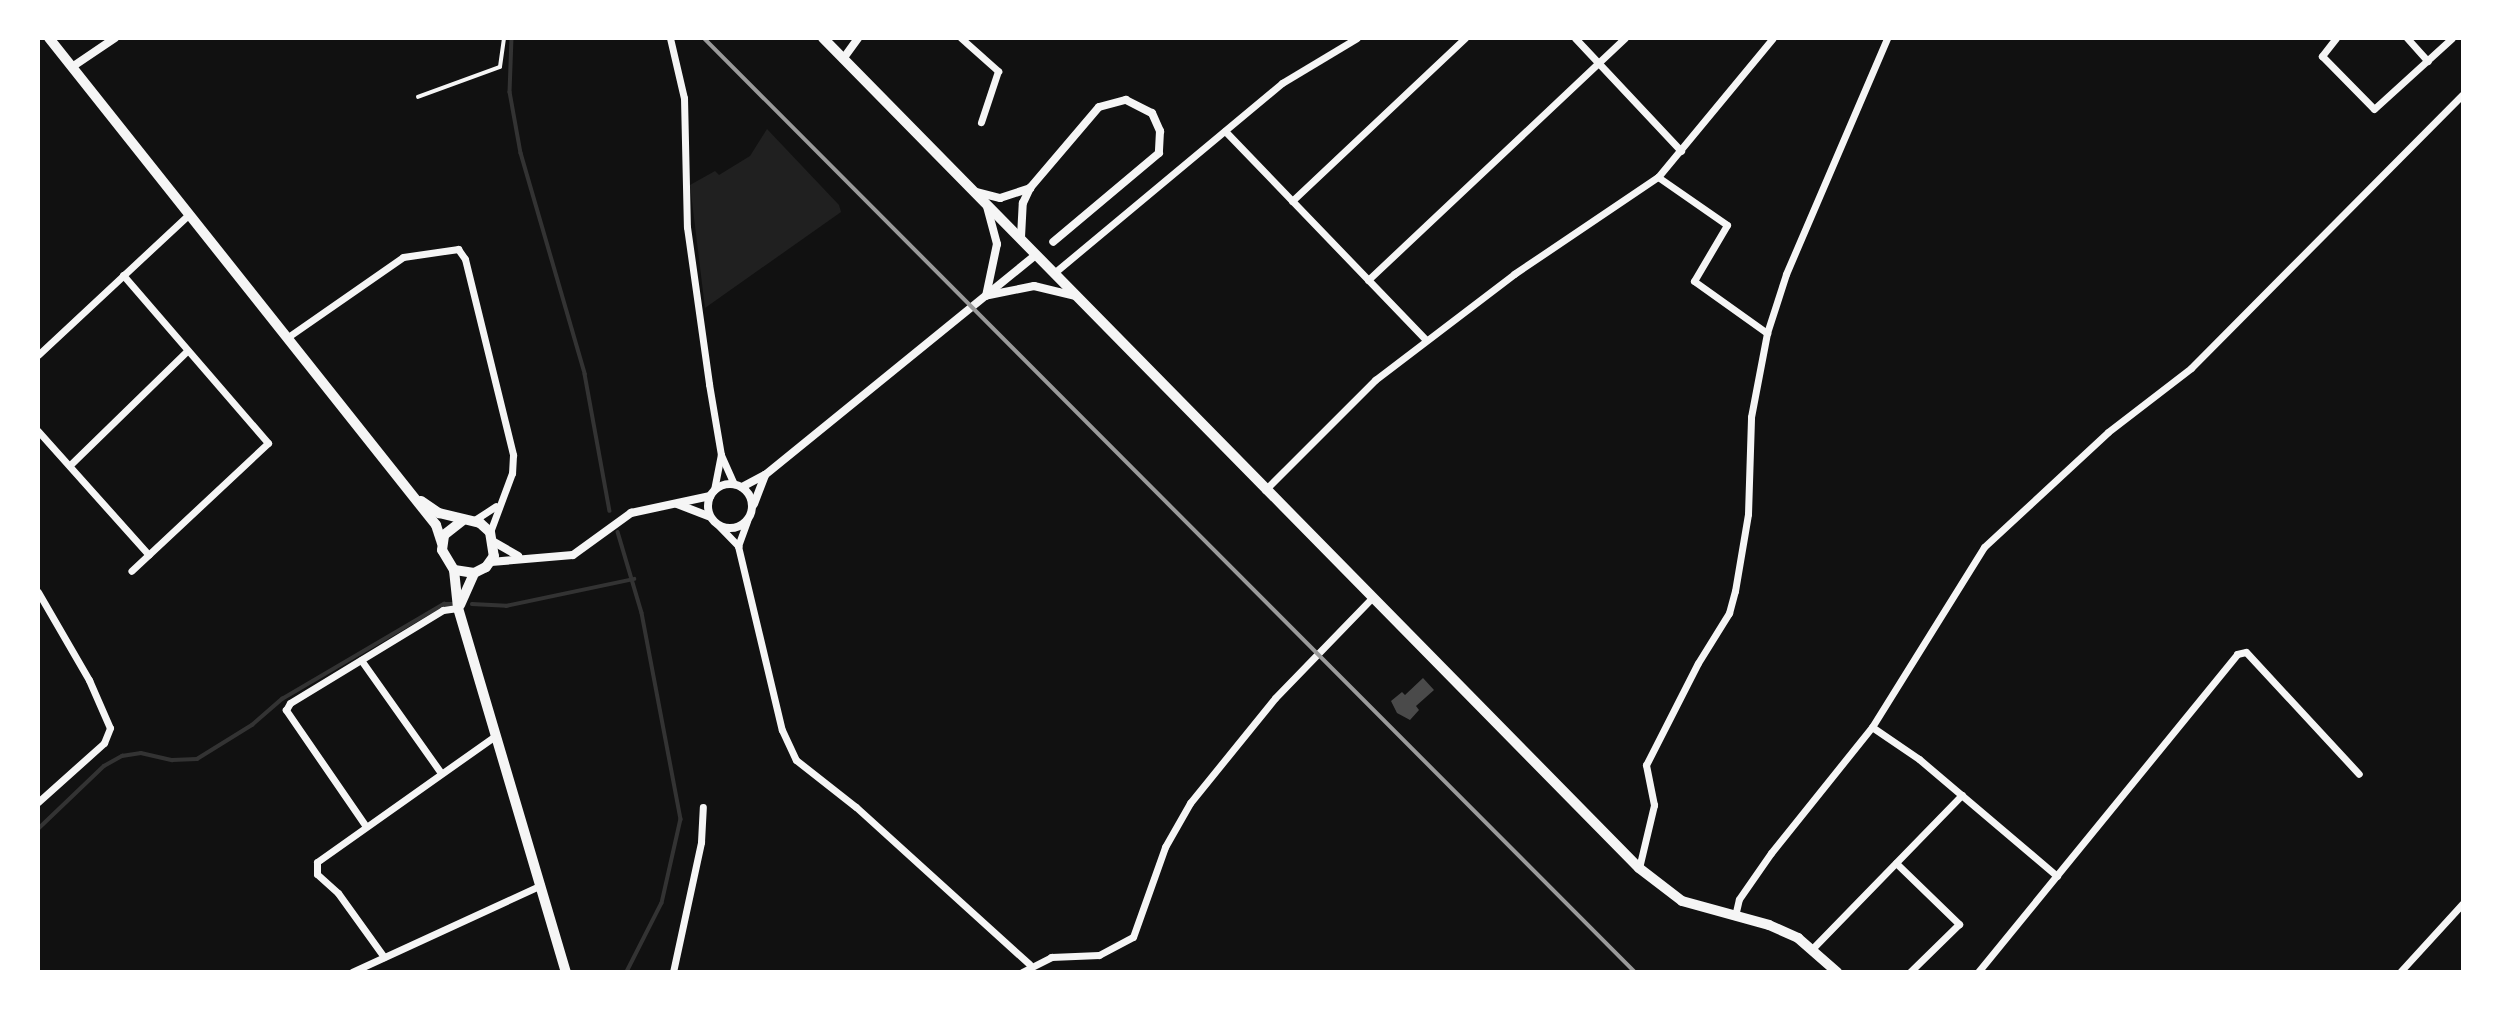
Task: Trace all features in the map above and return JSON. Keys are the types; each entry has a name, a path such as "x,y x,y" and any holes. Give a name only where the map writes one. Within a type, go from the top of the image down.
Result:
{"main road":[{"path":"50,38 436,525 444,558 454,570 458,608 566,971"},
{"path":"822,38 987,207 1021,237 1265,490 1639,868 1682,901 1769,925 1812,949 1838,971"},
{"path":"409,493 468,521 492,537 491,562 474,573 458,608"},
{"path":"442,542 449,529 468,521"},
{"path":"454,570 474,573"}],"street":[{"path":"72,67 115,38"},
{"path":"670,38 684,99 687,227 721,455 752,507"},
{"path":"843,59 858,38"},
{"path":"961,38 998,71 981,122"},
{"path":"1054,273 1282,83 1357,38"},
{"path":"1292,201 1465,38"},
{"path":"1576,38 1681,151"},
{"path":"1368,280 1625,38"},
{"path":"1265,490 1375,380 1514,274 1658,177 1773,38"},
{"path":"1639,868 1654,805 1646,765 1698,663 1729,613 1735,591 1748,514 1751,417 1767,333 1786,274 1887,38"},
{"path":"2336,38 2322,56 2374,109 2452,38"},
{"path":"2407,38 2428,61"},
{"path":"1735,916 1739,900 1771,853 1872,727 1984,547 2108,432 2191,368 2462,95"},
{"path":"1021,237 1023,203 1030,188 1099,107 1126,100 1152,113 1160,131 1159,153 1053,242"},
{"path":"1226,131 1426,340"},
{"path":"1658,177 1727,225 1694,281 1767,333"},
{"path":"972,191 1000,198 1030,188"},
{"path":"986,296 997,244 987,207"},
{"path":"38,355 189,214"},
{"path":"288,337 403,257 447,247 458,249 465,258 513,455 512,473 497,505 492,537 519,556"},
{"path":"491,562 519,556 573,555 632,513 738,486 765,475 1033,257"},
{"path":"123,275 268,443 131,572"},
{"path":"986,296 1034,286 1075,296"},
{"path":"69,465 187,351"},
{"path":"38,432 149,555"},
{"path":"709,516 721,455"},
{"path":"738,546 765,475"},
{"path":"674,503 709,516 738,546 759,619 782,730 796,760 856,807 1029,964"},
{"path":"468,521 497,505"},
{"path":"719,526 734,529 747,521"},
{"path":"38,592 89,680 110,728 104,743 38,802"},
{"path":"1022,971 1029,964 1051,957 1099,955 1133,937 1165,847 1190,803 1275,698 1372,598"},
{"path":"365,825 286,710 290,703 443,610 458,608"},
{"path":"1978,971 2237,654 2246,652 2359,774"},
{"path":"361,660 441,773"},
{"path":"1872,727 1962,795 2057,876"},
{"path":"384,957 316,869 317,862 365,825 495,736"},
{"path":"1812,949 1962,795"},
{"path":"673,971 701,842 703,807"},
{"path":"1896,863 1959,925 1910,971"},
{"path":"352,971 541,885"},
{"path":"2400,971 2462,904"}],"lane":[{"path":"418,97 500,67 504,38"}],"shaded area":[{"path":"767,129 839,205 841,212 705,308 690,185 715,171 719,175 750,156"}],"building":[{"path":"1423,678 1434,690 1416,706 1419,710 1410,720 1397,713 1391,701 1402,692 1405,695"}],"waterway":[{"path":"512,38 510,92 521,153 585,374 610,511"},
{"path":"618,532 642,613 681,819 662,903 627,972"},
{"path":"472,604 506,606 634,579"},
{"path":"38,829 104,766 122,756 141,753 172,760 197,759 252,725 282,699 444,604 452,604"}],"railway":[{"path":"704,38 1635,972"}]}
